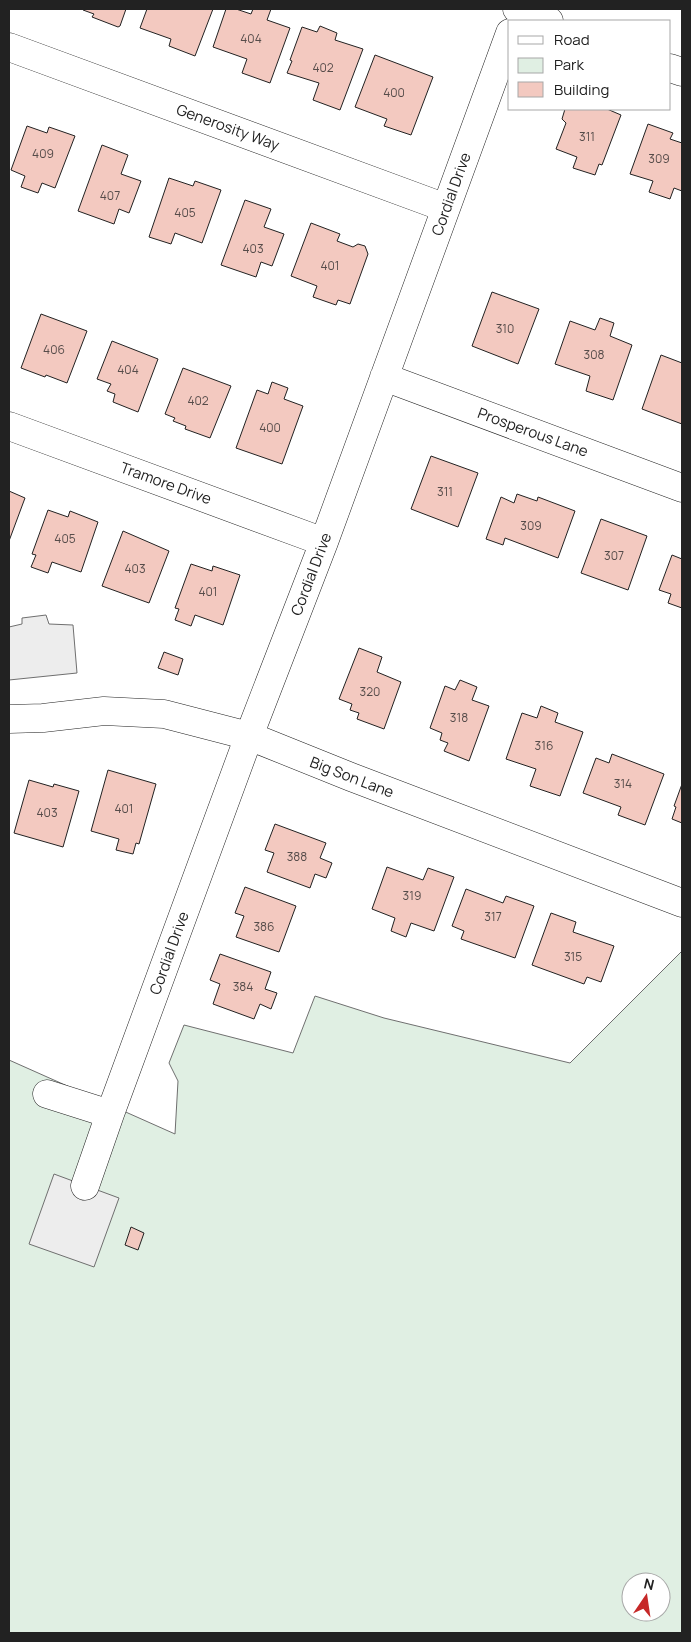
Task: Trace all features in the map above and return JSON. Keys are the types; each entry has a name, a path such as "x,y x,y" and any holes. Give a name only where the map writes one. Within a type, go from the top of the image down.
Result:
{"street":[{"path":"517,9 546,20"},
{"name":"Cordial Drive","path":"85,1186 249,736 324,542 508,38"},
{"name":"Generosity Way","path":"9,47 446,208"},
{"name":"Prosperous Lane","path":"384,377 682,488"},
{"name":"Tramore Drive","path":"9,426 324,542"},
{"name":"Big Son Lane","path":"9,718 43,718 104,711 164,714 249,736 351,777 682,903"},
{"path":"47,1094 110,1114"}],"green space":[{"path":"682,951 682,1633 9,1633 9,1060 175,1134 178,1081 169,1063 184,1025 293,1053 315,996 384,1018 570,1063"}],"shaded area":[{"path":"46,615 49,624 73,625 77,673 9,680 9,627 22,624 22,618"},
{"path":"54,1174 119,1198 94,1267 29,1244"}],"building":[{"path":"83,9 126,9 118,27 92,17 94,14"},
{"path":"147,9 213,9 195,56 169,46 171,39 140,28"},
{"path":"226,9 236,9 251,14 253,9 271,9 267,20 290,28 270,83 242,73 247,59 213,47"},
{"path":"320,26 337,33 335,40 363,49 340,110 313,100 319,83 287,73 302,27 317,32"},
{"path":"375,55 433,77 411,135 384,126 387,119 355,107"},
{"path":"565,110 609,110 621,115 602,165 599,164 595,175 573,168 577,157 556,149 566,123 562,119"},
{"path":"648,124 673,133 670,139 682,143 682,191 674,188 670,199 649,192 653,181 630,174"},
{"path":"27,126 47,133 49,127 75,136 55,188 42,183 38,193 21,187 25,176 11,170"},
{"path":"102,145 128,155 121,174 141,181 129,213 119,209 114,224 78,211"},
{"path":"169,178 193,186 195,181 221,190 202,243 175,233 171,244 149,237"},
{"path":"245,200 271,209 264,227 284,234 272,266 261,262 256,277 221,265"},
{"path":"311,223 340,234 337,241 353,247 358,244 365,246 368,254 350,304 338,300 336,305 313,297 317,286 291,276"},
{"path":"492,292 539,309 518,364 472,346"},
{"path":"41,314 87,331 67,383 21,368"},
{"path":"600,318 614,323 610,336 632,345 613,400 586,391 590,376 555,364 570,321 595,330"},
{"path":"112,341 158,359 138,412 113,402 115,394 107,391 111,384 97,379"},
{"path":"661,355 682,363 682,424 642,409"},
{"path":"183,368 231,386 210,438 185,429 186,426 173,421 175,418 165,414"},
{"path":"272,382 288,388 284,399 303,406 282,464 236,448 257,390 268,394"},
{"path":"431,456 478,473 458,527 411,509"},
{"path":"9,491 25,498 9,541"},
{"path":"517,494 537,501 538,497 575,511 558,558 505,538 503,545 486,539 501,497 514,503"},
{"path":"48,510 68,517 70,511 98,522 81,572 52,562 48,573 31,567 36,555 32,554"},
{"path":"601,519 647,536 628,590 581,573"},
{"path":"123,531 169,551 149,603 102,586"},
{"path":"672,555 682,559 682,608 668,603 671,594 659,590"},
{"path":"191,564 212,571 213,566 240,575 223,625 195,615 191,626 175,620 179,609 175,608"},
{"path":"359,648 382,657 377,672 401,682 384,729 357,719 359,713 350,710 352,704 339,699"},
{"path":"164,652 183,659 178,675 158,668"},
{"path":"460,680 477,687 472,700 489,706 469,761 444,751 448,743 440,740 442,733 430,728 445,686 455,690"},
{"path":"541,706 558,713 555,722 583,732 560,796 530,786 536,769 506,759 522,713 537,718"},
{"path":"612,754 664,774 645,825 618,815 621,807 583,793 596,758 609,763"},
{"path":"108,770 156,784 139,844 136,843 133,854 116,850 119,839 91,831"},
{"path":"29,780 53,787 54,784 79,791 63,847 14,833"},
{"path":"682,784 682,823 672,819 676,807 674,806"},
{"path":"275,824 326,843 320,858 332,863 326,878 315,874 310,888 267,872 274,853 265,850"},
{"path":"387,867 423,880 428,868 454,877 434,931 411,923 406,937 391,931 395,918 372,909"},
{"path":"245,887 296,906 279,952 236,937 244,916 235,913"},
{"path":"466,889 503,903 506,896 534,906 515,958 461,939 464,931 452,926"},
{"path":"551,913 576,922 573,932 614,946 601,982 587,977 584,984 532,965"},
{"path":"220,954 271,972 265,989 277,993 271,1009 260,1004 254,1019 213,1004 220,984 210,980"},
{"path":"131,1227 144,1233 138,1250 125,1245"}]}
